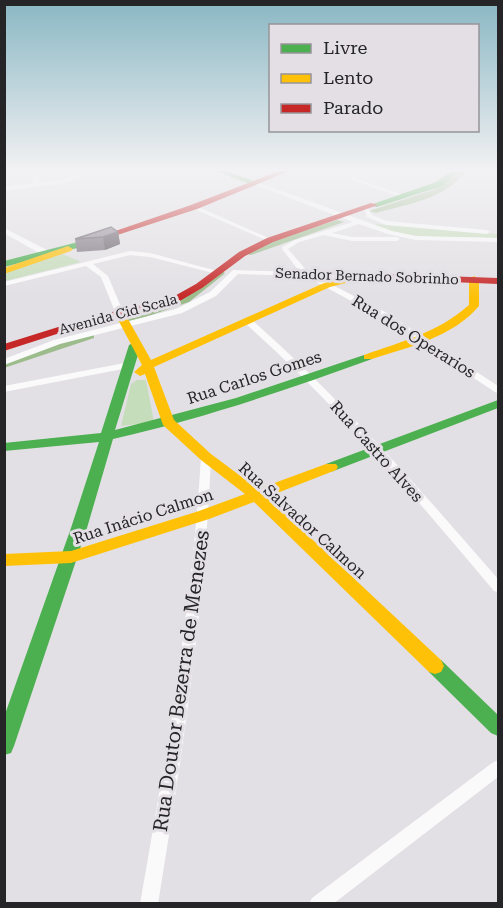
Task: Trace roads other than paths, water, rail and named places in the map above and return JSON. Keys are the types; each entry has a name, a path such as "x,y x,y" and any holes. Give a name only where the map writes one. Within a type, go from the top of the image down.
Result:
{"main road":[{"path":"4,270 174,213"},
{"name":"Avenida Cid Scala","path":"4,348 57,330 123,319 185,296 242,254 270,240 350,213"},
{"path":"4,264 46,255"},
{"path":"127,384 148,366 327,285 363,276"},
{"name":"Senador Bernado Sobrinho","path":"363,276 498,281"},
{"name":"Rua Carlos Gomes","path":"4,447 107,437 168,422 310,378 454,324 470,312 476,298 474,279"},
{"name":"Rua Salvador Calmon","path":"123,319 148,366 168,422 206,457 255,494 498,727"},
{"path":"4,747 71,557 107,437 127,384 135,345"},
{"name":"Rua Inácio Calmon","path":"4,560 71,557 204,515 498,404"}],"street":[{"path":"209,213 270,240"},
{"path":"335,213 382,231 416,238"},
{"path":"368,213 369,216 386,223 498,233"},
{"path":"306,274 285,250 286,245 359,222"},
{"path":"4,230 46,255"},
{"path":"324,233 351,239 498,240"},
{"path":"4,284 119,255 136,253 217,272"},
{"path":"88,264 104,276 123,319"},
{"name":"Senador Bernado Sobrinho","path":"236,272 363,276"},
{"name":"Avenida Cid Scala","path":"4,362 123,319 158,318 195,305 213,294 236,272"},
{"name":"Rua dos Operarios","path":"306,274 346,294 420,338 498,390"},
{"name":"Rua Castro Alves","path":"249,322 310,378 378,450 498,587"},
{"path":"4,389 130,365"},
{"name":"Rua Doutor Bezerra de Menezes","path":"150,903 180,714 204,515 206,457"},
{"path":"318,903 498,768"}],"waterway":[{"path":"248,253 340,222"},
{"path":"130,319 185,300 220,273"},
{"path":"4,365 90,336"}]}
